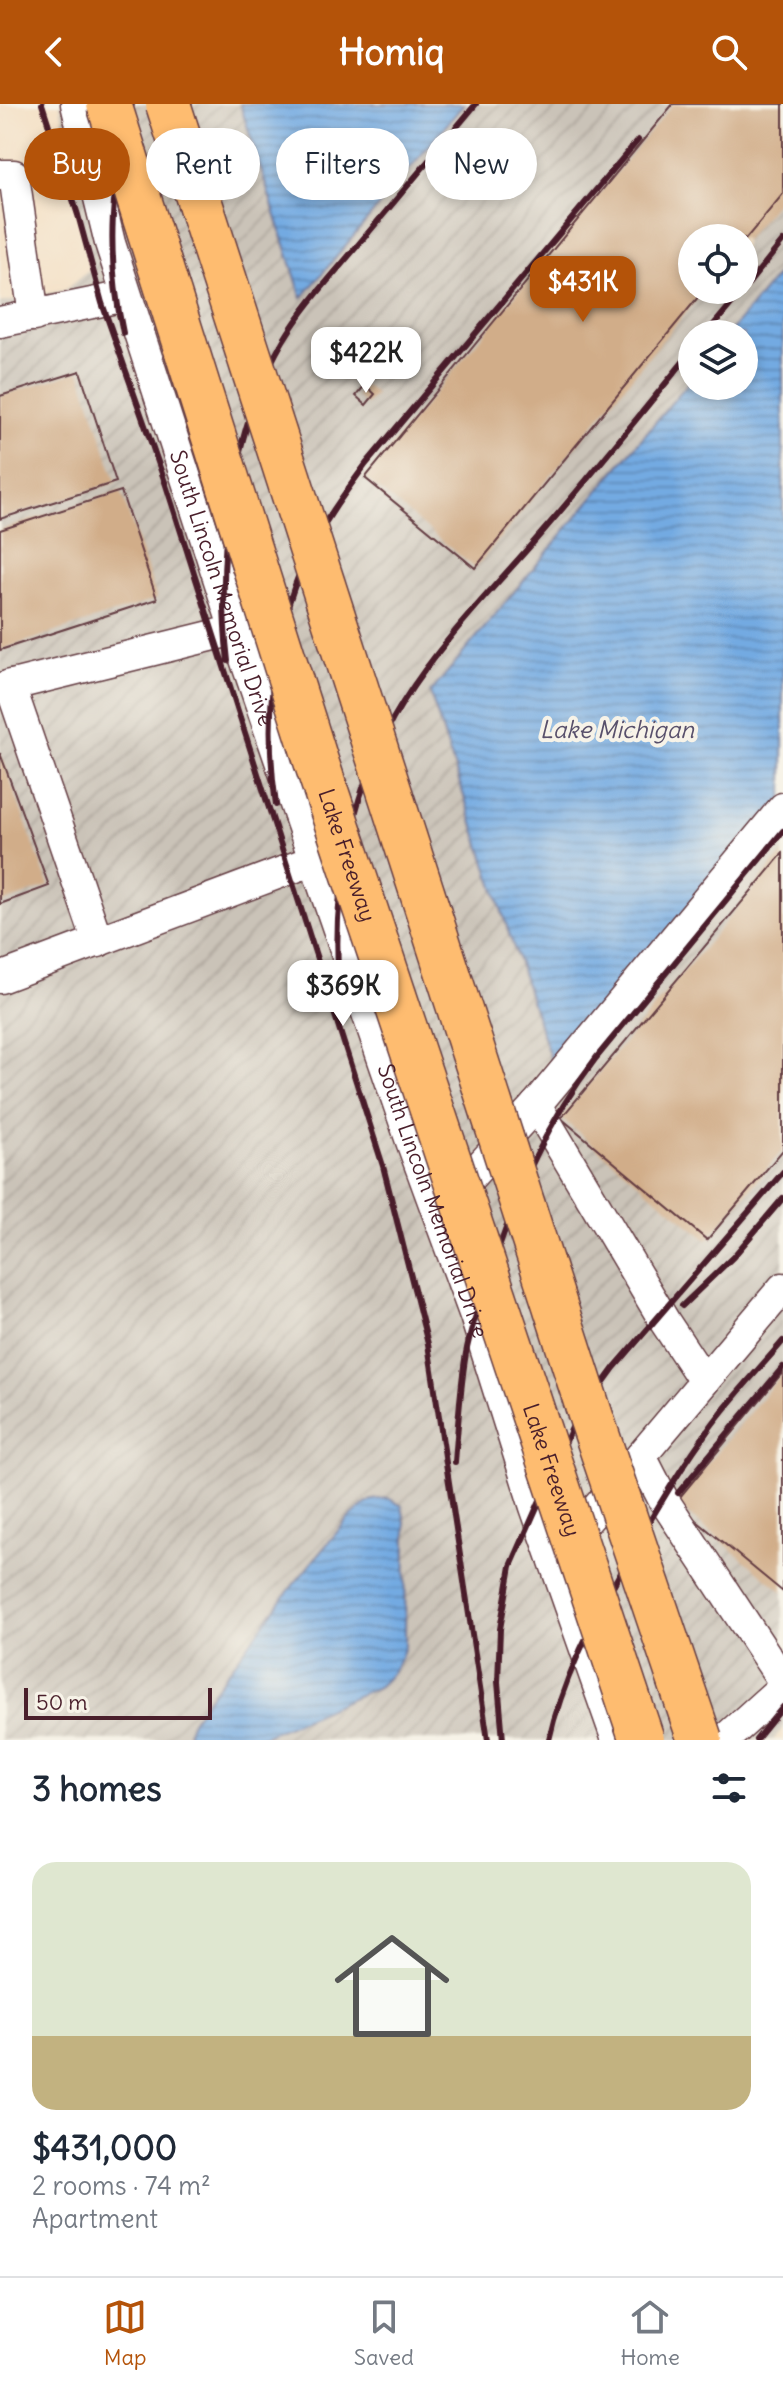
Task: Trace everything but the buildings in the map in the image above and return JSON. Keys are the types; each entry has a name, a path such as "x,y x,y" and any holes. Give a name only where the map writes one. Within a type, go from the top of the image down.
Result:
{"highway":[{"name":"Lake Freeway","path":"109,104 316,761 642,1740"},
{"path":"168,104 580,1383 700,1740"}],"street":[{"name":"South Lincoln Memorial Drive","path":"76,104 126,296 235,630 475,1316 617,1740"},
{"path":"0,175 14,175 34,316"},
{"path":"0,322 126,296"},
{"path":"98,942 5,687 235,630"},
{"path":"437,1213 536,1105 783,808"},
{"path":"0,978 314,860"},
{"path":"536,1105 665,1322 704,1381"},
{"path":"554,1559 783,1288"},
{"path":"641,1456 663,1499 783,1684 724,1740"}],"shaded area":[{"path":"60,104 240,104 248,128 146,128 146,200 260,200 260,165 303,297 384,200 409,200 409,170 425,151 425,200 537,200 537,128 444,128 464,104 783,104 783,268 758,298 758,224 678,224 678,304 753,304 740,320 678,320 678,395 430,693 783,798 783,1728 773,1740 0,1740 0,303 65,290 89,270 77,200 130,200 130,128 64,128"}],"water":[{"path":"240,104 464,104 444,128 425,128 425,151 409,170 409,128 276,128 276,200 384,200 302,298 260,167 260,128 248,128"},
{"name":"Lake Michigan","path":"783,268 783,798 556,1076 430,693 678,395 678,400 758,400 758,320 740,320 753,304 758,304 758,298"},
{"path":"388,1498 402,1506 406,1527 405,1646 391,1673 378,1687 254,1740 189,1740 188,1730 194,1717 293,1585 362,1506 373,1500"}],"railway":[{"path":"42,104 78,215 102,303 166,485 383,1166 428,1344 488,1740"},
{"path":"123,333 114,273 113,218 119,163 132,104"},
{"path":"228,661 224,581 231,496 250,415 265,376 283,341 309,303 476,104"},
{"path":"276,805 271,742 273,679 285,617 312,545 366,464 638,140"},
{"path":"758,272 783,241"},
{"path":"718,320 731,304"},
{"path":"342,1005 338,929 347,849 356,809 385,735 403,702 453,634 564,507 678,368"},
{"path":"455,1462 462,1380 471,1330 513,1209 548,1132 596,1058 783,831"},
{"path":"503,1740 498,1682 500,1629 511,1566 574,1423 614,1368 783,1172"},
{"path":"682,1306 733,1257 783,1198"},
{"path":"549,1740 561,1697 578,1656 649,1523 713,1423 783,1341"},
{"path":"678,1493 783,1367"},
{"path":"756,1740 783,1707"}]}
